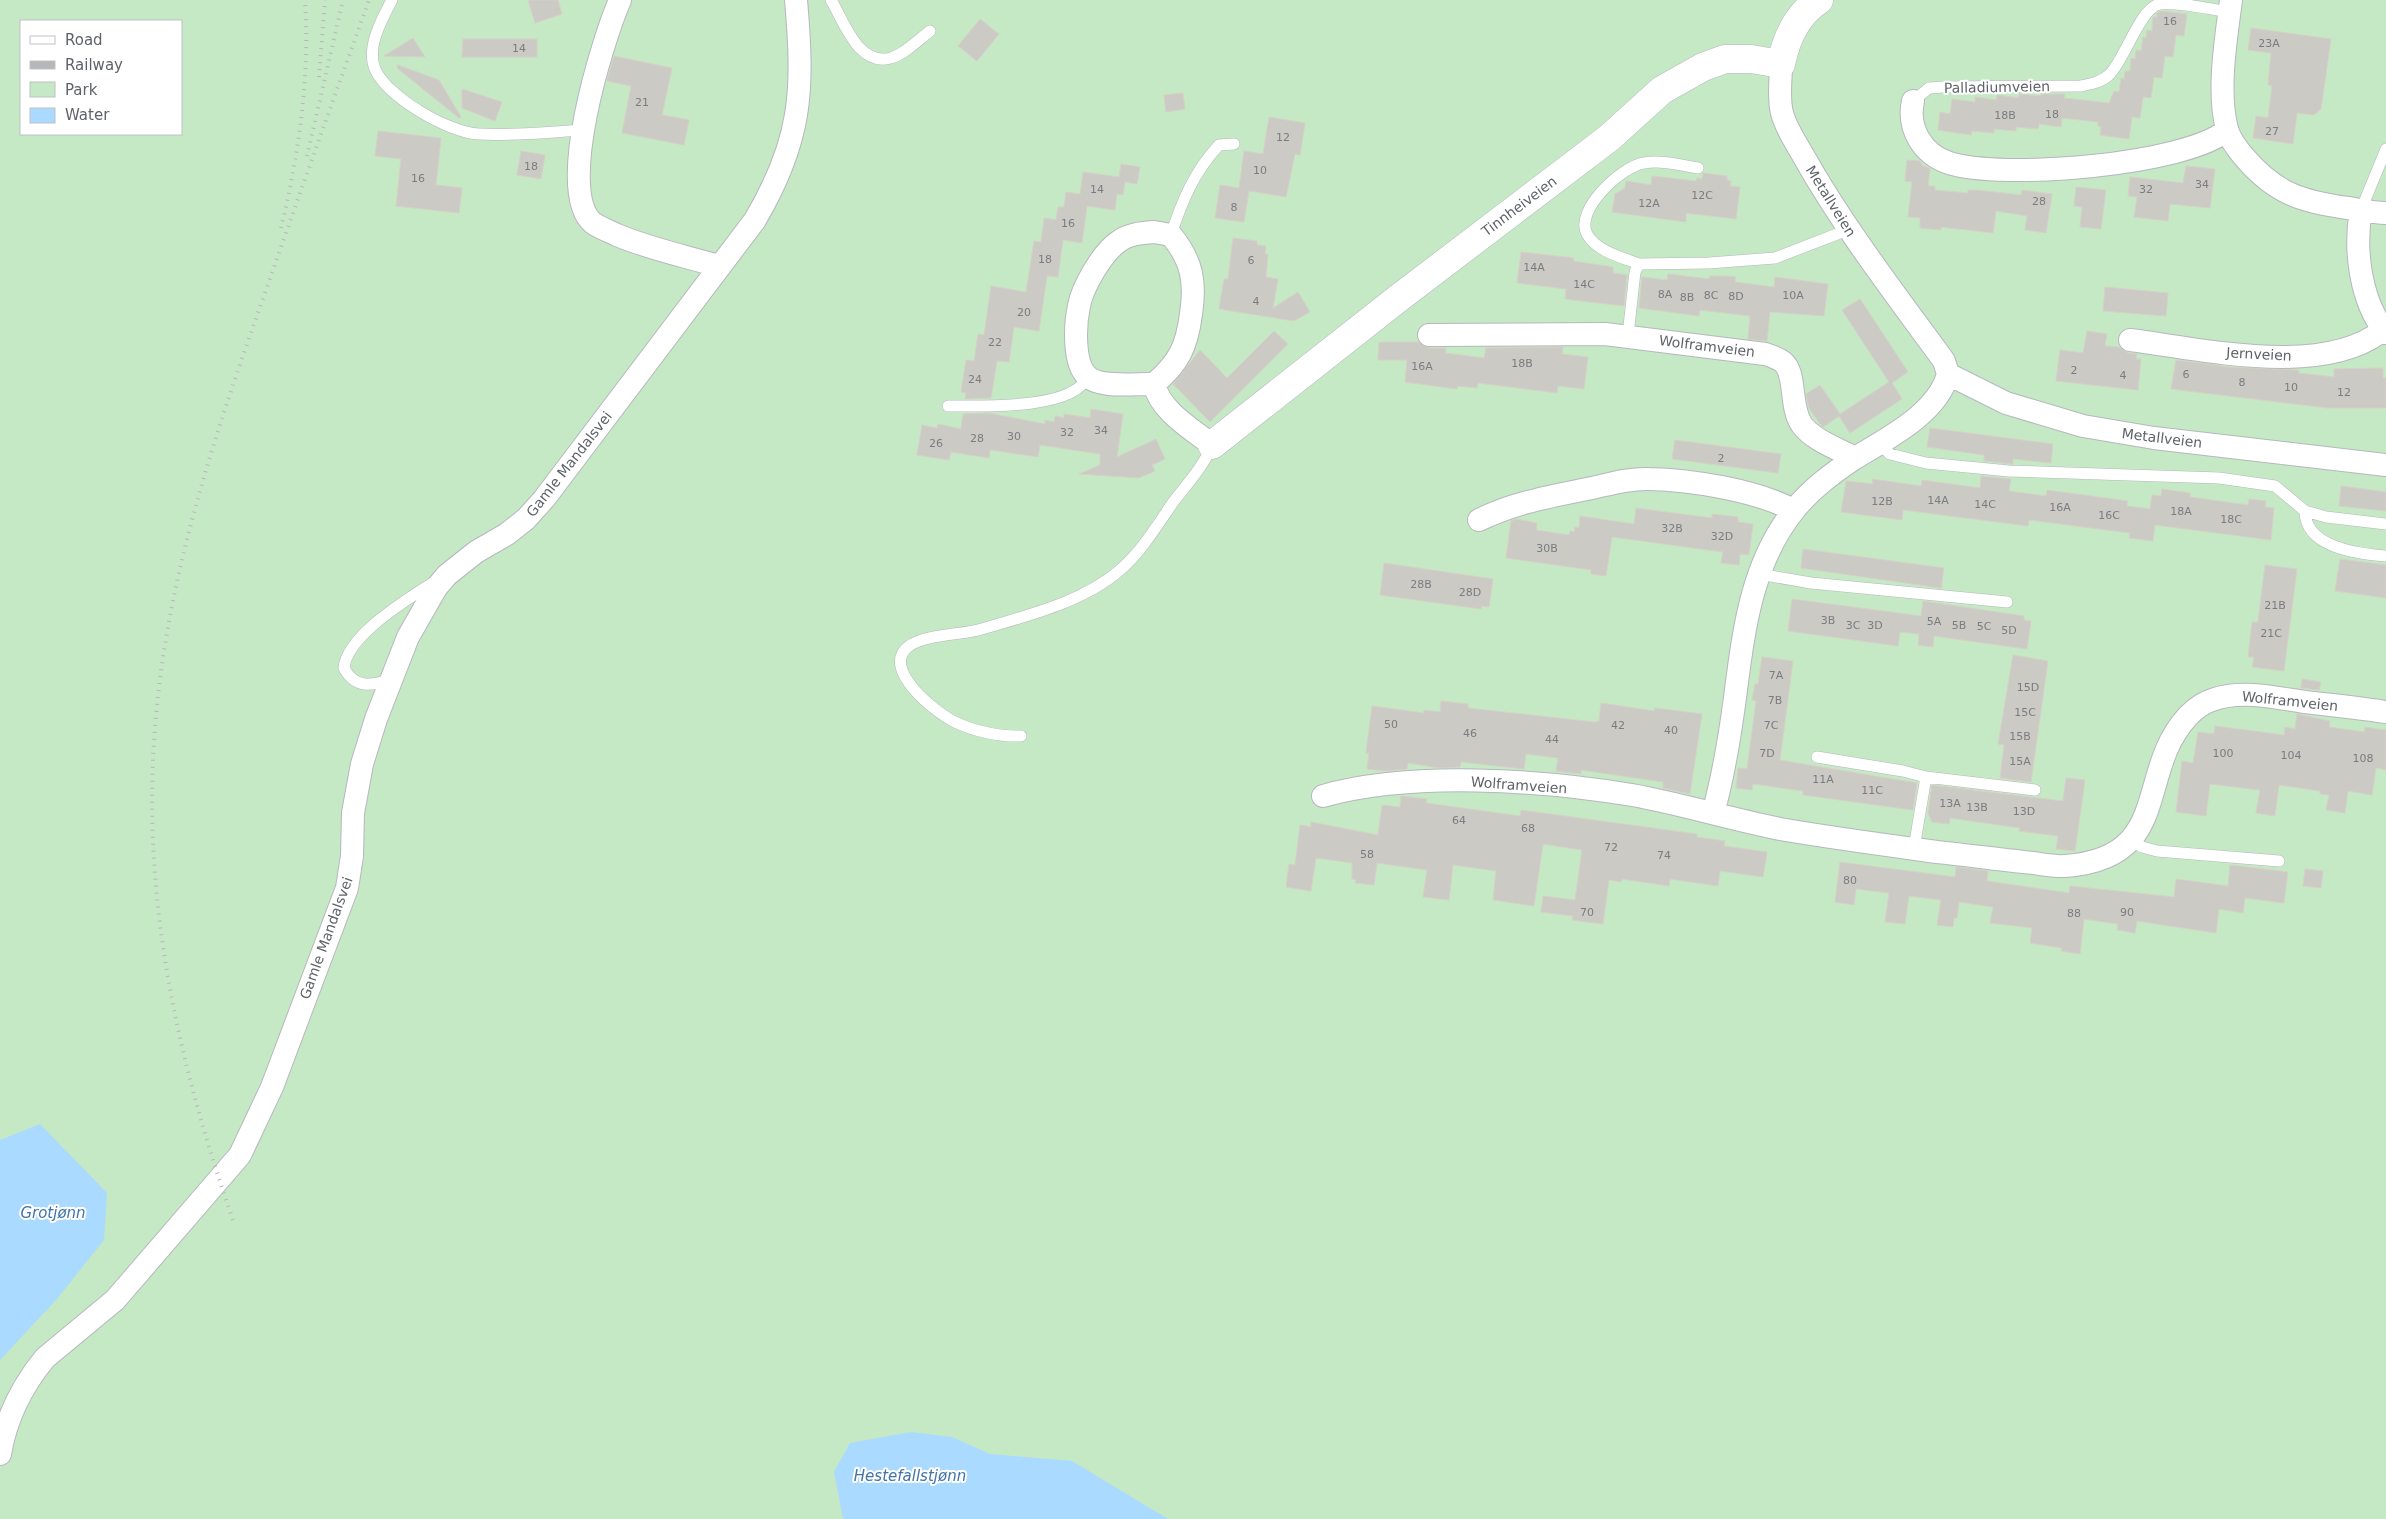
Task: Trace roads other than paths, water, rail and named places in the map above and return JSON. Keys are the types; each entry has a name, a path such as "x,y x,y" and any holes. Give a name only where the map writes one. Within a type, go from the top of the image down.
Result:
{"street":[{"path":"620,0 607,34 588,102 583,130 578,187 583,209 592,222 641,244 676,256 719,266"},
{"name":"Gamle Mandalsvei","path":"0,1454 14,1404 37,1367 45,1358 114,1300 138,1275 222,1177 250,1138 272,1087 347,888 352,856 353,813 362,764 392,679 421,611 446,575 476,552 508,534 526,519 544,499 755,220 771,193 793,136 800,79 796,0"},
{"path":"1782,64 1790,33 1796,22 1819,0"},
{"name":"Palladiumveien","path":"2230,6 2223,79 2227,130 2237,149 2256,172 2276,188 2298,198 2386,213"},
{"name":"Tinnheiveien","path":"1212,445 1303,376 1400,297 1608,138 1662,90 1703,67 1725,58 1751,59 1782,64"},
{"name":"Metallveien","path":"1782,64 1782,114 1815,176 1850,230 1944,361 1948,374 2006,404 2083,426 2154,438 2386,465"},
{"name":"Palladiumveien","path":"1913,101 1911,112 1912,124 1917,138 1929,152 1948,163 1994,170 2022,171 2108,164 2198,147 2227,130"},
{"name":"Jernveien","path":"2130,340 2235,354 2309,356 2358,346 2385,332 2369,300 2358,261 2357,236 2361,210"},
{"path":"1154,232 1171,235 1186,257 1191,270 1194,291 1188,339 1178,359 1154,384 1115,384 1100,382 1087,377 1080,365 1077,348 1077,327 1079,306 1093,274 1103,258 1118,242 1135,234 1154,232"},
{"name":"Wolframveien","path":"1429,335 1628,335 1705,348 1742,349 1765,354 1781,361 1787,366 1795,412 1802,425 1820,439 1855,458"},
{"path":"1714,813 1734,704 1746,620 1759,574 1776,538 1793,510 1829,475 1879,443 1931,403 1946,384 1948,374"},
{"path":"1154,384 1156,394 1164,405 1212,445"},
{"path":"1479,520 1518,504 1618,483 1647,479 1733,490 1760,497 1793,510"},
{"name":"Wolframveien","path":"1323,796 1341,791 1389,784 1503,782 1632,795 1782,829 2061,866 2088,863 2108,855 2131,840 2144,822 2166,750 2175,731 2197,707 2211,700 2226,696 2272,697 2386,712"}],"lane":[{"path":"392,0 375,39 373,55 375,69 386,85 413,107 460,132 479,134 583,130"},
{"path":"831,0 852,38 864,52 875,58 890,58 905,51 930,31"},
{"name":"Palladiumveien","path":"1913,101 1929,88 2081,86 2095,83 2108,76 2118,65 2142,21 2149,11 2158,4 2230,6"},
{"path":"1171,235 1182,199 1201,164 1218,145 1234,144"},
{"path":"2361,210 2386,149"},
{"path":"1698,168 1662,163 1645,163 1631,167 1617,176 1602,190 1586,218 1586,232 1592,241 1604,250 1639,264 1709,263 1775,258 1850,230"},
{"path":"1628,335 1635,272 1639,264"},
{"path":"948,406 1035,403 1077,391 1084,385 1087,377"},
{"path":"1879,443 1890,454 1926,463 2019,472 2219,478 2275,486 2305,512 2326,517 2386,524"},
{"path":"1021,736 987,732 963,726 936,710 921,698 907,680 901,662 905,650 921,641 981,630 1054,605 1105,582 1122,568 1148,537 1204,460 1212,445"},
{"path":"2305,512 2309,528 2327,543 2353,551 2386,556"},
{"path":"1759,574 1812,583 2007,602"},
{"path":"392,679 374,685 358,684 348,676 344,668 348,652 362,636 385,616 446,575"},
{"path":"1817,757 1903,771 1926,777 2035,790"},
{"path":"1914,848 1926,777"},
{"path":"2131,840 2142,847 2157,851 2279,861"}],"water":[{"name":"Grotjønn","path":"40,1124 107,1193 104,1240 56,1300 0,1360 0,1140"},
{"name":"Hestefallstjønn","path":"911,1432 952,1437 990,1454 1072,1461 1168,1519 843,1519 834,1472 850,1443"}],"railway":[{"path":"281,228 293,172 302,115 306,58 305,0"},
{"path":"319,77 325,0"},
{"path":"307,156 343,0"},
{"path":"233,1220 214,1164 183,1051 162,936 155,878 152,819 153,760 158,699 177,581 191,522 208,465 245,350 369,0"}]}
